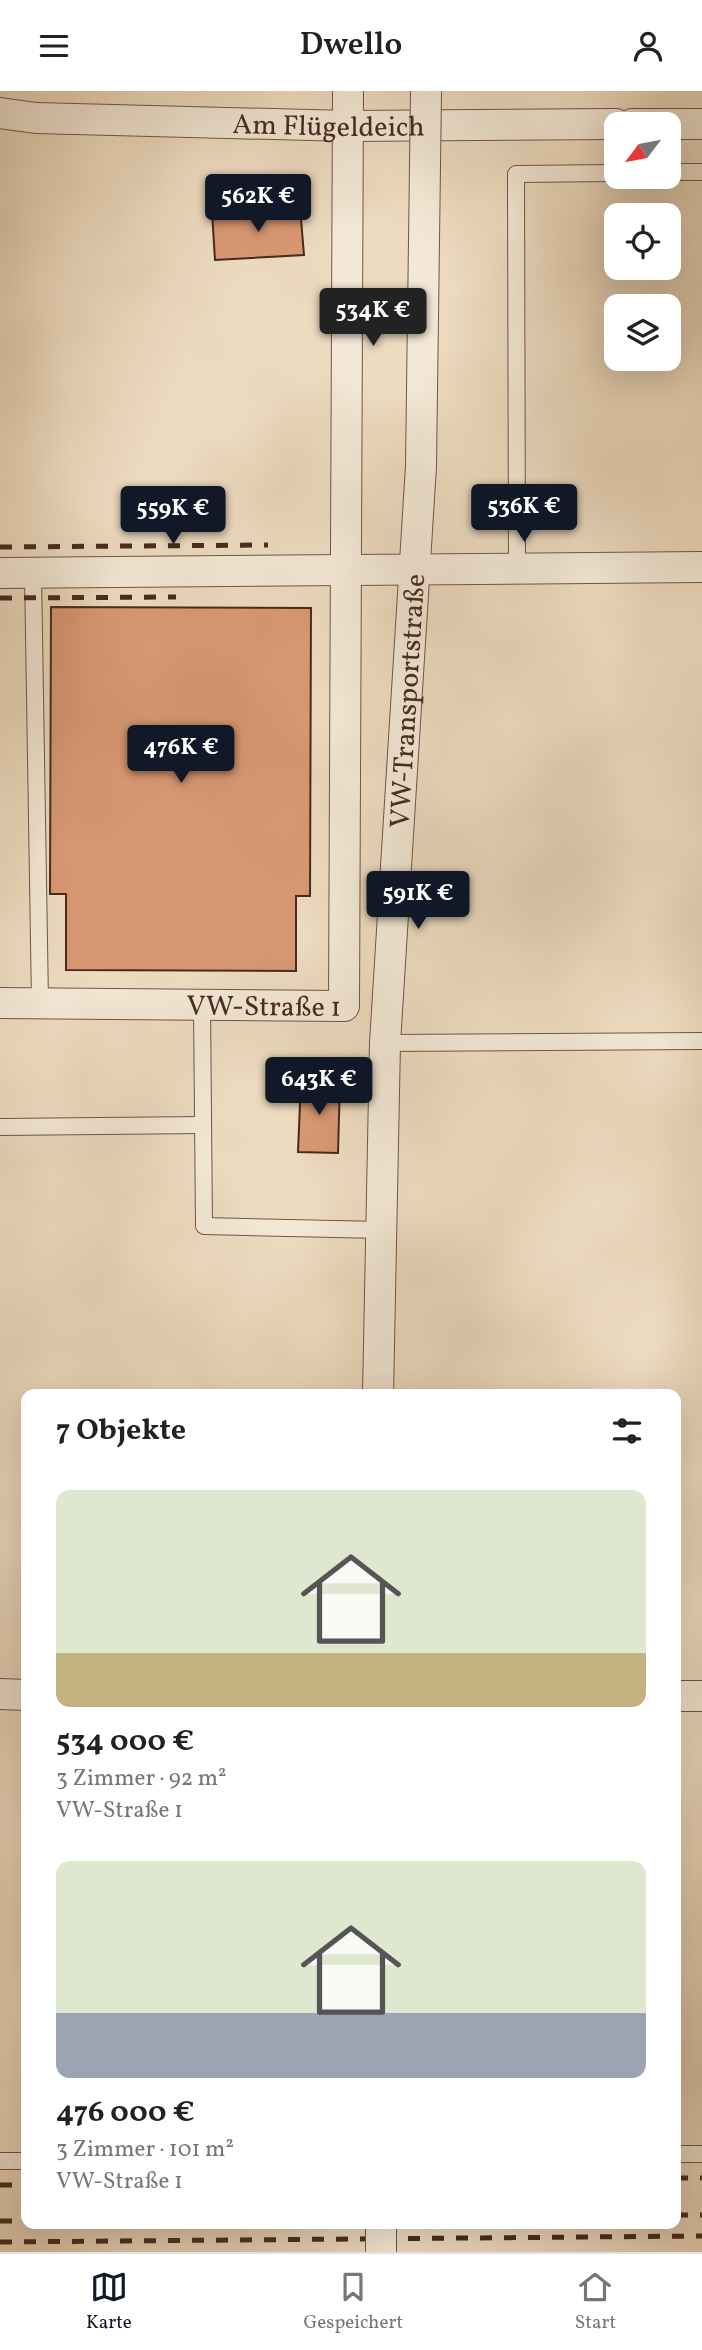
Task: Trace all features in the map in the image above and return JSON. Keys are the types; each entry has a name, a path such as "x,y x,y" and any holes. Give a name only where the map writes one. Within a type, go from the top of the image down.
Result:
{"street":[{"name":"VW-Straße 1","path":"0,1003 344,1006 348,91"},
{"name":"VW-Transportstraße","path":"378,1389 385,1043 421,466 426,91"},
{"name":"Am Flügeldeich","path":"0,113 36,118 348,126 604,124"},
{"path":"681,124 702,124"},
{"path":"0,573 702,567"},
{"path":"0,1695 21,1695"},
{"path":"681,1696 702,1696"},
{"path":"381,2229 381,2252"}],"lane":[{"path":"681,172 702,172"},
{"path":"517,570 516,174 604,173"},
{"path":"33,573 40,1003"},
{"path":"202,1005 204,1226 381,1230"},
{"path":"385,1043 702,1041"},
{"path":"0,1127 203,1125"},
{"path":"681,2154 702,2154"},
{"path":"0,2161 21,2161"}],"building":[{"path":"300,207 304,255 215,260 212,212"},
{"path":"51,607 311,608 310,896 296,896 296,971 66,970 66,894 50,894"},
{"path":"301,1080 340,1081 338,1153 298,1152"}],"railway":[{"path":"0,547 268,545"},
{"path":"0,598 176,597"},
{"path":"681,2178 702,2178"},
{"path":"0,2185 21,2185"},
{"path":"681,2215 702,2215"},
{"path":"0,2221 21,2221"},
{"path":"0,2242 702,2236"}]}
